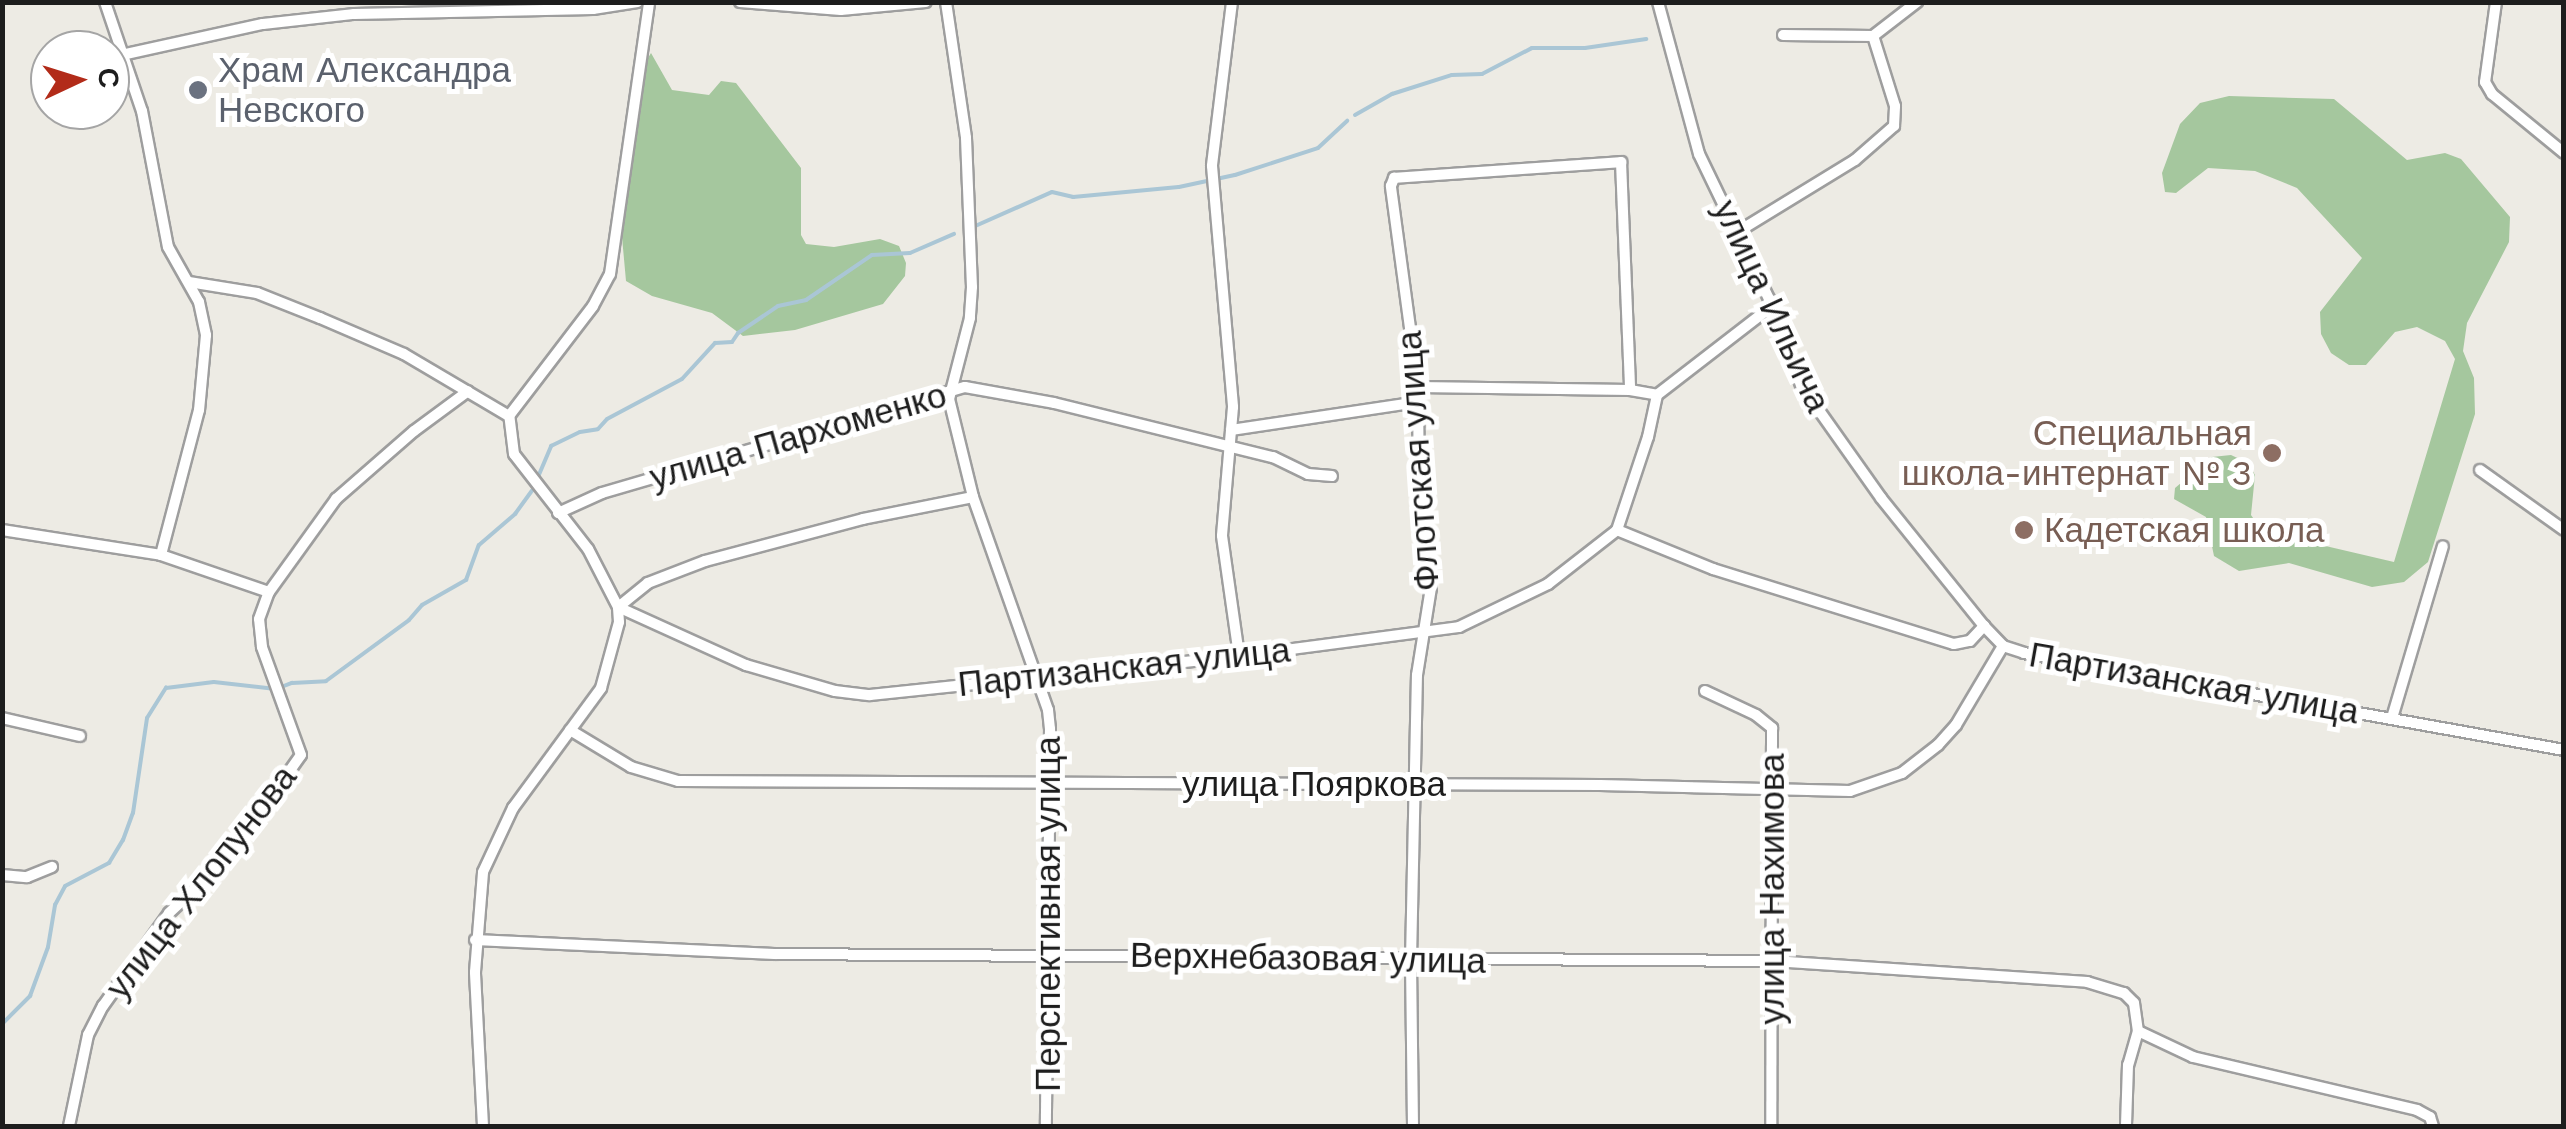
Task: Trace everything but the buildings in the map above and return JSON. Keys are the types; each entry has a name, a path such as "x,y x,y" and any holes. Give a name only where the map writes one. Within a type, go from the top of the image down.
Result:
{"street":[{"path":"105,2 116,30"},
{"path":"130,53 263,24 354,14 594,10 637,2"},
{"path":"484,1126 475,940 483,872 512,808 570,730 606,673 618,638 618,607 588,549 514,454 509,416 593,306 610,274 648,2"},
{"path":"740,2 841,10 926,2"},
{"path":"946,2 966,138 972,287 970,318 948,389"},
{"path":"1232,2 1212,166 1230,340 1231,430 1222,536 1239,656"},
{"name":"улица Ильича","path":"1658,2 1699,154 1772,306 1802,385 1905,530 1984,626"},
{"path":"1783,35 1873,36 1917,2"},
{"path":"2496,2 2485,82 2492,94 2564,154"},
{"path":"1738,231 1854,160 1894,126 1894,106 1873,36"},
{"path":"130,73 165,236 202,310 207,348 199,410 161,554"},
{"name":"Флотская улица","path":"1413,1126 1414,784 1422,634 1431,588 1419,490 1418,386 1391,186 1394,178 1414,173 1620,162 1630,390"},
{"path":"189,282 257,294 320,318 404,354 509,416"},
{"path":"1616,530 1648,437 1656,395 1772,306"},
{"path":"1418,386 1630,390 1656,395"},
{"name":"улица Пархоменко","path":"558,513 602,493 948,389 979,387 1272,457 1308,474 1332,476"},
{"name":"Перспективная улица","path":"948,389 973,497 1048,710 1052,784 1046,1126"},
{"path":"2,530 161,554 269,592 336,499 414,431 468,391"},
{"path":"1231,430 1419,402"},
{"path":"2480,470 2564,530"},
{"path":"618,607 648,583 705,561 863,519 973,497"},
{"name":"Партизанская улица","path":"618,607 746,665 857,695 1422,634 1471,623 1522,599 1616,530 1713,569 1954,644 1970,641 1984,626 2003,646 2564,750"},
{"path":"2392,718 2442,546"},
{"name":"улица Хлопунова","path":"69,1126 88,1035 110,994 169,913 228,858 297,765 300,746 273,678 259,626 269,592"},
{"name":"улица Пояркова","path":"570,730 631,767 678,781 1414,784 1850,792 1911,768 1956,725 2003,646"},
{"name":"улица Нахимова","path":"1705,691 1768,722 1772,728 1768,789 1773,962 1771,1126"},
{"path":"2,718 80,736"},
{"path":"2,875 27,876 52,866"},
{"name":"Верхнебазовая улица","path":"475,940 776,954 1773,962 2087,982 2124,992 2134,1003 2138,1031"},
{"path":"2126,1126 2128,1065 2138,1031 2194,1057 2417,1110 2430,1117 2433,1126"}],"green space":[{"path":"651,53 672,90 709,95 721,81 736,83 801,168 801,235 806,244 834,247 880,239 899,246 906,263 905,276 883,304 795,330 743,336 712,313 652,296 626,281 622,237 645,63"},
{"path":"2229,96 2334,99 2407,160 2445,153 2461,159 2510,217 2509,242 2467,323 2463,351 2474,378 2475,414 2428,562 2404,582 2372,587 2289,563 2239,571 2214,556 2206,517 2174,499 2175,488 2212,457 2231,455 2248,463 2255,475 2251,515 2262,531 2394,562 2455,359 2445,341 2417,327 2395,332 2366,365 2349,365 2331,353 2321,334 2320,312 2362,258 2297,188 2255,171 2208,168 2176,193 2165,192 2162,173 2180,124 2200,103"}],"waterway":[{"path":"1355,115 1392,94 1452,75 1482,74 1532,48 1585,48 1646,39"},
{"path":"973,227 1052,192 1073,197 1179,187 1235,175 1318,148 1347,121"},
{"path":"538,477 551,446 580,432 598,429 607,419 682,379 715,343 732,342 738,333 778,306 806,300 872,255 910,253 954,234"},
{"path":"2,1024 30,996 48,947 55,905 65,886 109,863 123,840 133,813 147,718 166,688 214,682 276,689 292,683 326,681 409,620 422,605 466,580 479,545 515,514 532,491"}],"place":[{"name":"Храм Александра Невского","path":"198,90"},
{"name":"Специальная школа-интернат № 3","path":"2272,453"},
{"name":"Кадетская школа","path":"2024,530"}]}
